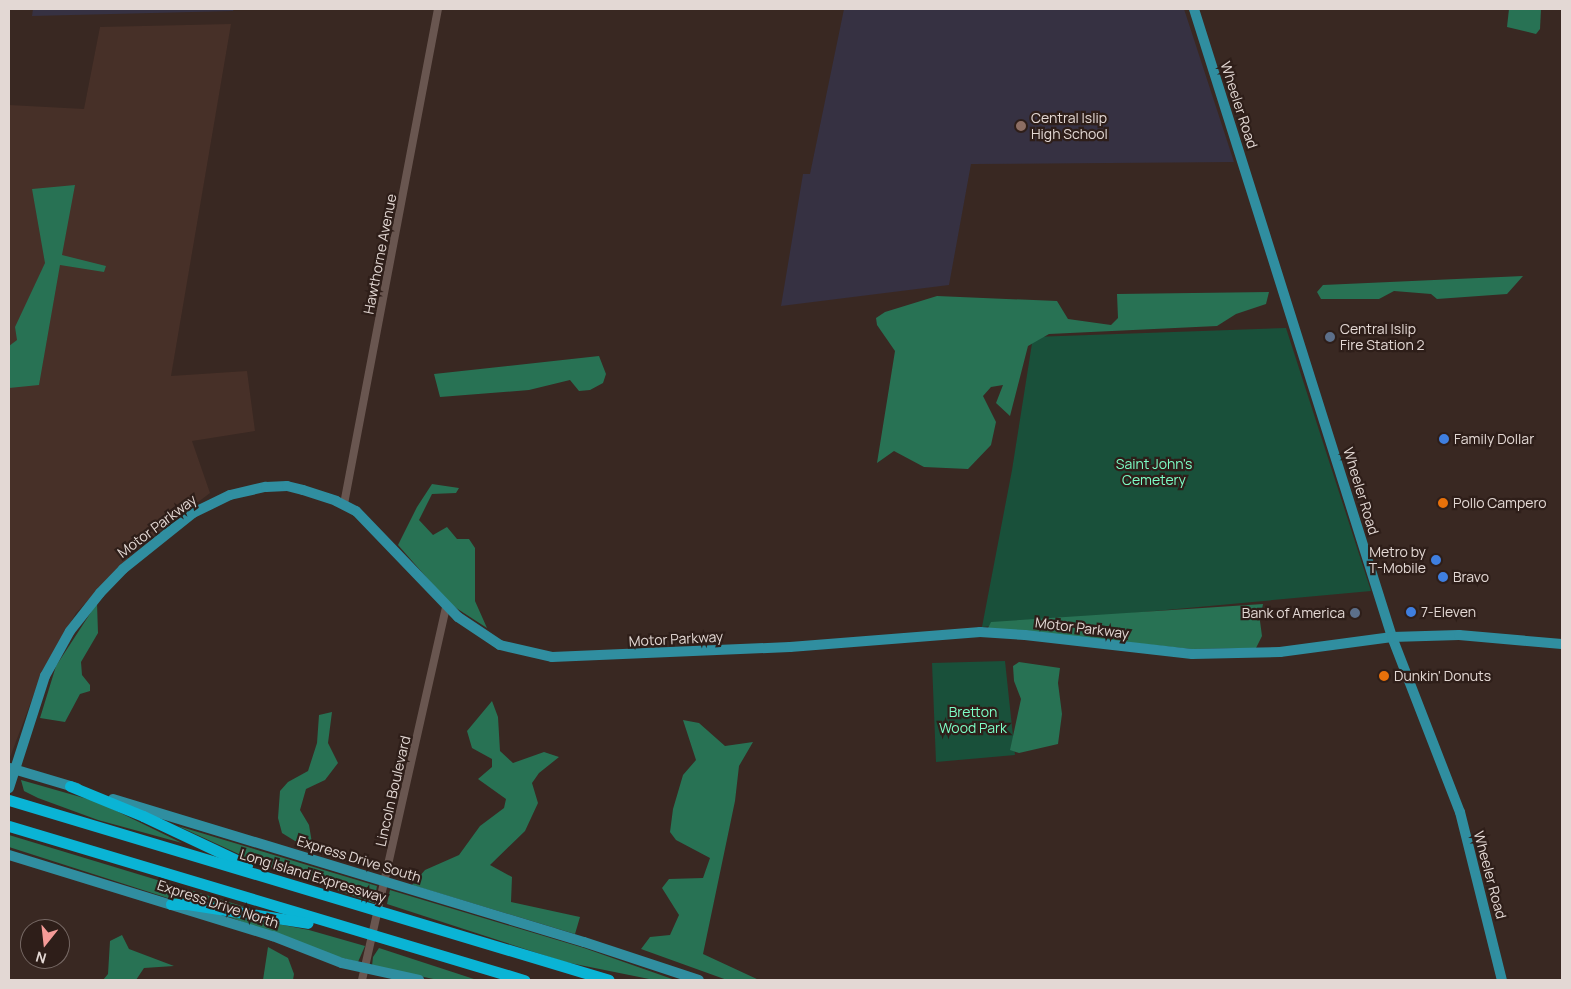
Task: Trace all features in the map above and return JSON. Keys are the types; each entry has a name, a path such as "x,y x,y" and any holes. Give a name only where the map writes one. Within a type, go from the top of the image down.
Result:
{"highway":[{"path":"70,786 143,816 230,858 330,897"},
{"name":"Long Island Expressway","path":"9,800 609,980"},
{"path":"9,826 524,980"},
{"path":"171,904 187,904 287,918 396,943"}],"main road":[{"name":"Wheeler Road","path":"1194,9 1392,637 1460,812 1502,980"},
{"name":"Motor Parkway","path":"9,788 12,771 45,676 66,638 84,612 114,577 194,513 213,502 249,489 287,486 325,496 344,504 365,519 446,608 469,626 500,645 552,657 784,648 980,632 1025,635 1192,654 1280,652 1392,637 1477,635 1562,644"},
{"name":"Express Drive South","path":"12,771 70,786 384,886 584,942 699,980"},
{"name":"Express Drive North","path":"9,855 273,936 342,963 366,965 419,980"}],"street":[{"name":"Hawthorne Avenue","path":"344,504 438,9"},
{"name":"Lincoln Boulevard","path":"362,980 446,608"}],"shaded area":[{"path":"33,9 234,9 233,11 32,16"},
{"name":"Central Islip High School","path":"844,9 1184,9 1234,162 971,164 949,285 781,306 803,174 810,174"},
{"path":"231,24 171,376 247,371 255,431 192,441 210,493 139,547 76,613 43,670 9,760 9,105 84,109 100,27"}],"green space":[{"path":"1509,9 1541,9 1540,29 1536,34 1507,27"},
{"path":"75,185 62,255 106,266 104,272 60,265 39,385 9,388 9,346 17,340 15,327 45,263 32,189"},
{"path":"1523,276 1507,294 1437,299 1431,294 1394,291 1379,299 1321,299 1317,292 1323,285"},
{"path":"1269,292 1266,304 1236,314 1217,326 1049,334 1028,346 1010,416 996,403 1003,385 991,387 983,396 996,422 991,445 968,469 924,467 894,451 877,463 895,351 877,325 876,318 885,312 937,296 1057,301 1068,319 1111,325 1118,318 1117,294"},
{"name":"Saint John's Cemetery","path":"1286,328 1371,591 982,627 1012,470 1033,337"},
{"path":"599,356 606,374 603,383 590,390 579,391 570,380 529,390 440,397 434,374"},
{"path":"432,484 459,488 456,493 432,494 419,520 433,535 447,527 457,539 469,539 475,548 475,601 487,628 450,604 398,545 417,507"},
{"path":"97,603 98,633 81,662 82,675 90,685 90,691 80,694 65,722 40,718 56,666"},
{"path":"1263,604 1260,621 1262,636 1256,648 1192,649 988,628 991,622"},
{"name":"Bretton Wood Park","path":"1005,661 1015,755 936,762 932,663"},
{"path":"1019,662 1060,668 1058,683 1062,714 1058,744 1019,753 1010,750 1021,699 1014,681 1013,666"},
{"path":"492,701 498,717 500,751 513,763 544,752 559,757 539,773 532,783 538,803 525,831 490,865 512,877 511,902 580,917 575,934 412,885 425,870 459,855 480,826 504,808 506,799 478,779 492,767 492,759 472,748 467,731"},
{"path":"332,712 328,743 338,763 325,780 306,789 300,810 309,825 312,843 295,841 282,833 278,818 280,791 288,782 308,771 317,743 319,715"},
{"path":"683,720 699,723 725,746 753,742 739,766 735,801 703,954 759,980 727,980 641,949 650,937 670,935 679,915 662,888 669,879 703,878 710,858 676,840 670,832 673,809 683,775 696,760"},
{"path":"21,780 98,802 182,843 98,820 38,798 24,791"},
{"path":"178,826 377,886 374,903 258,863"},
{"path":"9,835 245,907 174,900 9,847"},
{"path":"390,890 584,948 675,980 654,980 565,962 387,904"},
{"path":"219,913 309,930 365,946 358,962 331,955"},
{"path":"122,935 129,949 174,966 144,968 136,980 103,980 108,974 110,941"},
{"path":"268,947 288,958 294,974 293,980 263,980"},
{"path":"379,948 477,980 438,980 372,966 373,957"}],"place":[{"name":"Central Islip High School","path":"1021,126"},
{"name":"Central Islip Fire Station 2","path":"1330,337"},
{"name":"Family Dollar","path":"1444,439"},
{"name":"Pollo Campero","path":"1443,503"},
{"name":"Metro by T-Mobile","path":"1436,560"},
{"name":"Bravo","path":"1443,577"},
{"name":"7-Eleven","path":"1411,612"},
{"name":"Bank of America","path":"1355,613"},
{"name":"Dunkin' Donuts","path":"1384,676"}]}
